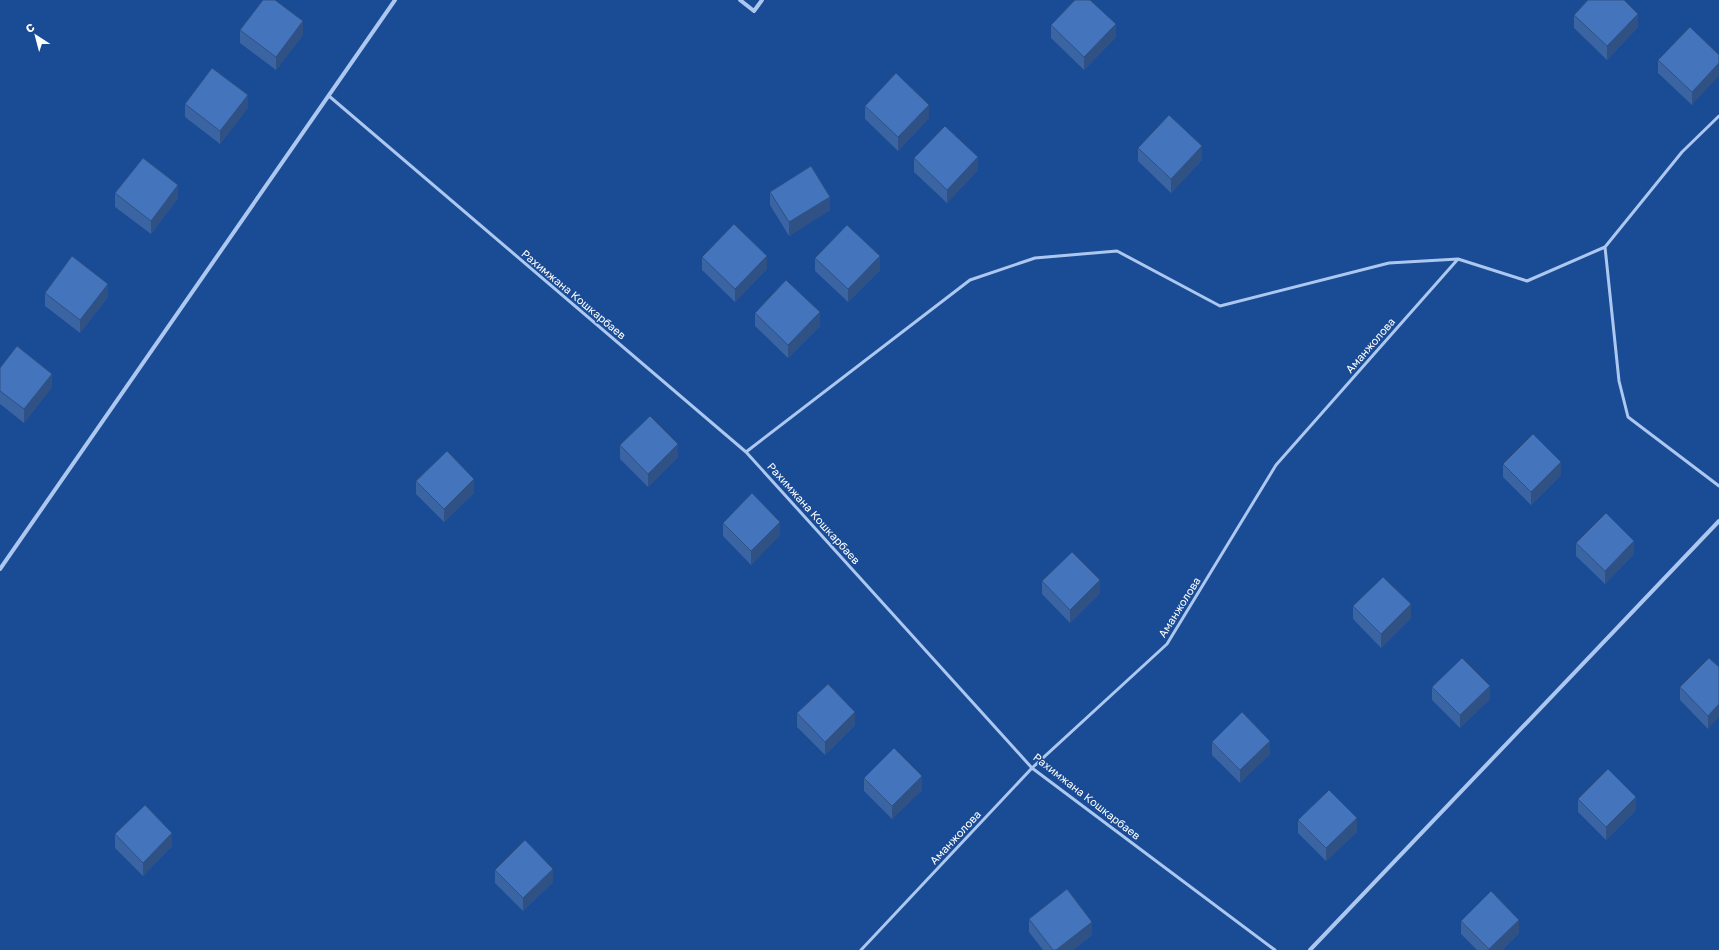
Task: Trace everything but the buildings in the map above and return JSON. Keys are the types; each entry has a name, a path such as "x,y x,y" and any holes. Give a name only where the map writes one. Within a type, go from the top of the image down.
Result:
{"street":[{"path":"0,569 395,0"},
{"path":"740,0 754,10 762,0"},
{"path":"1310,950 1719,521"}],"lane":[{"name":"Рахимжана Кошкарбаев","path":"329,96 746,452 1032,768 1275,950"},
{"path":"746,452 970,280 1035,258 1117,251 1220,306 1389,262 1458,258 1527,280 1605,247 1682,152 1719,116"},
{"path":"1605,247 1619,381 1628,416 1719,486"},
{"name":"Аманжолова","path":"861,950 1032,768 1167,644 1276,465 1458,258"}]}
